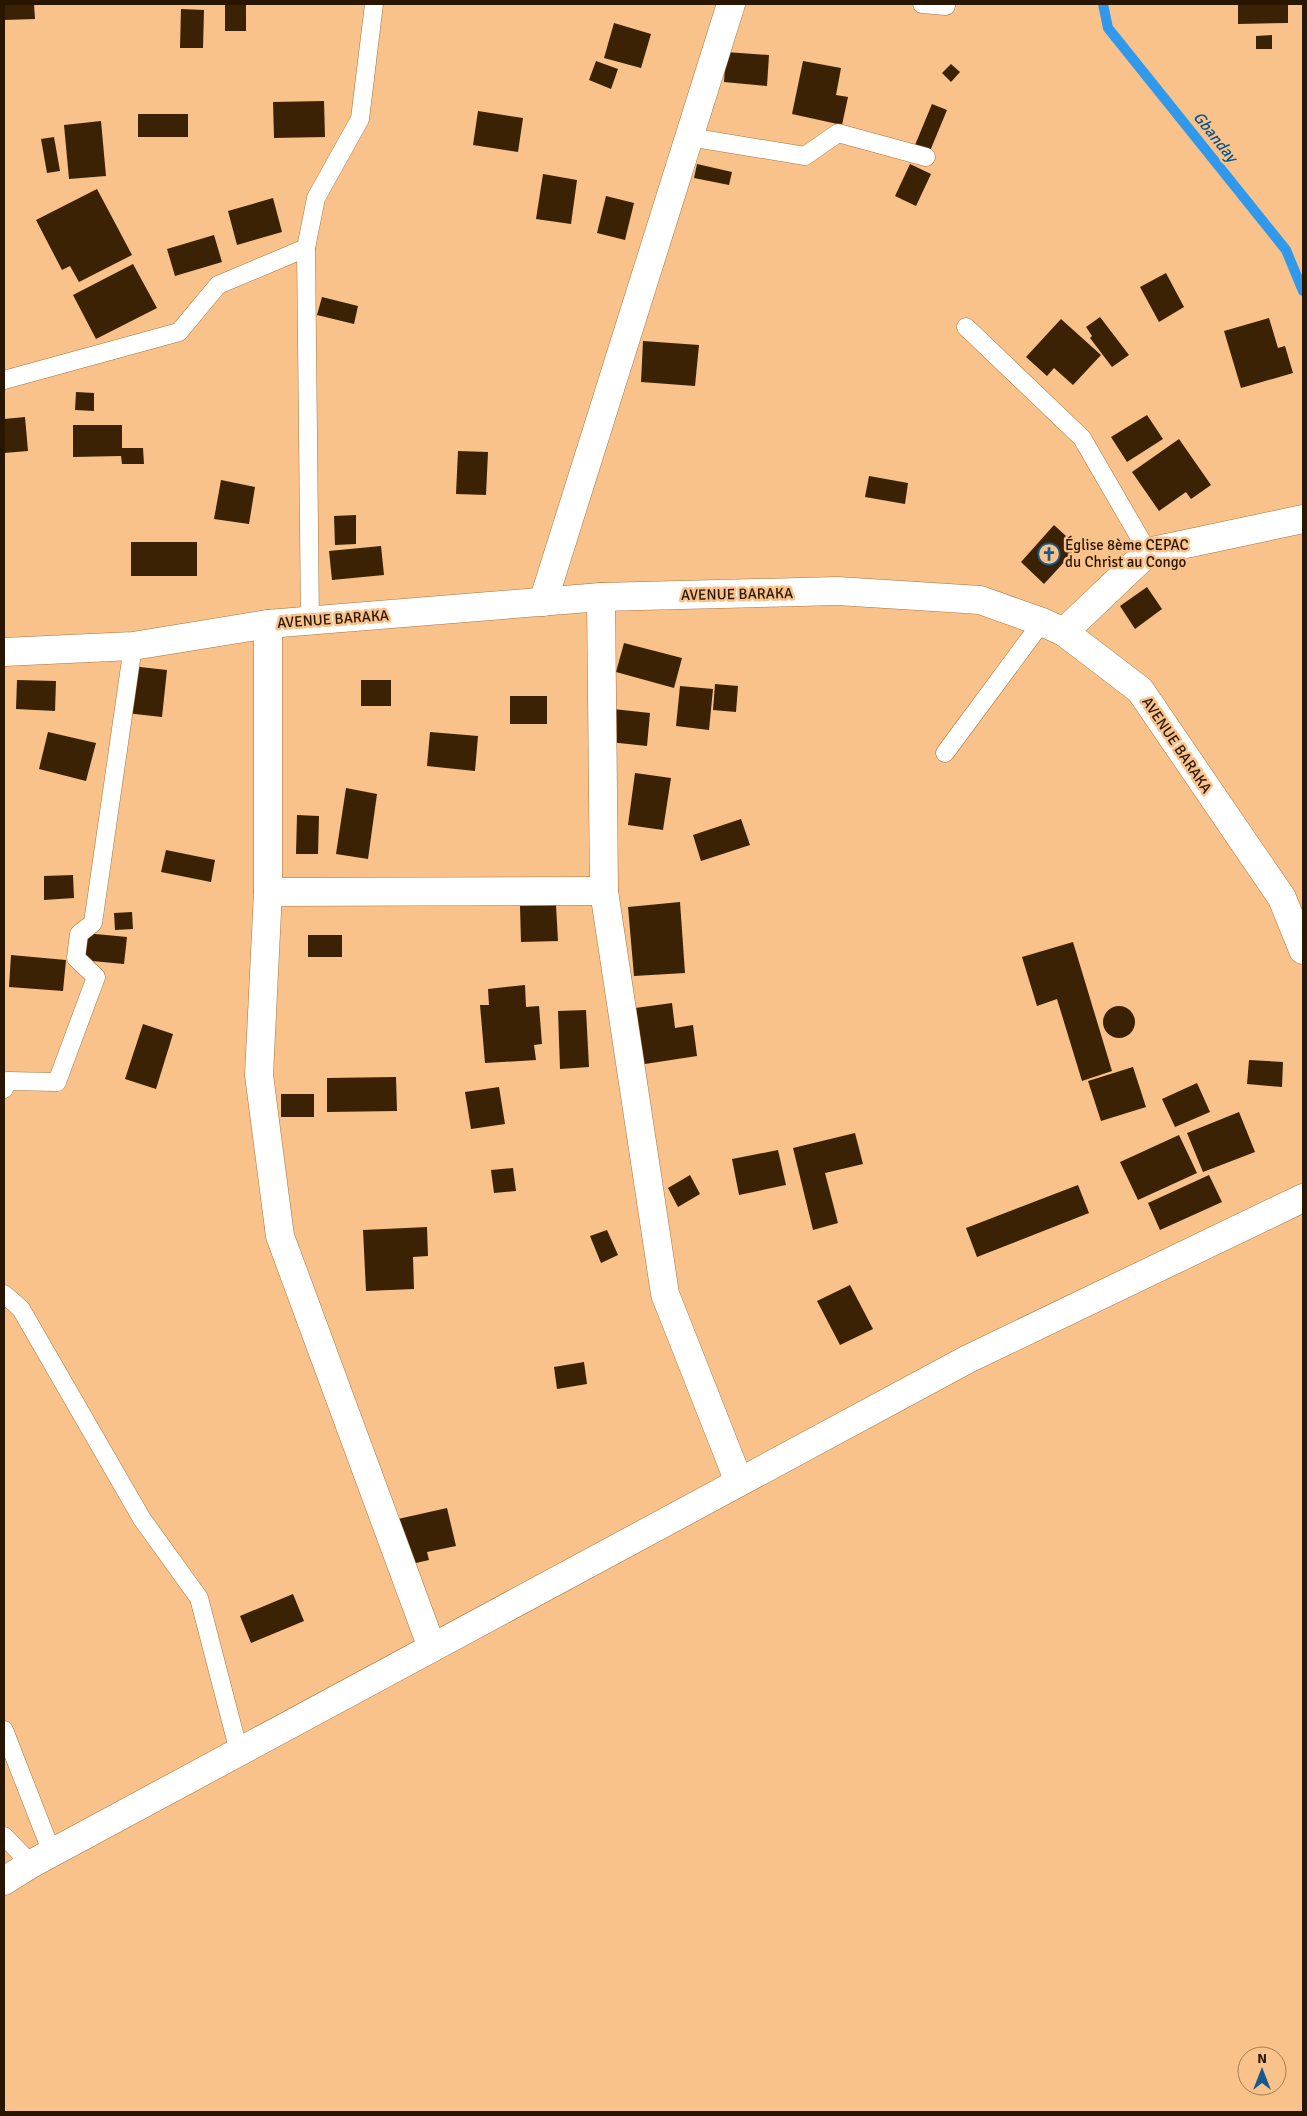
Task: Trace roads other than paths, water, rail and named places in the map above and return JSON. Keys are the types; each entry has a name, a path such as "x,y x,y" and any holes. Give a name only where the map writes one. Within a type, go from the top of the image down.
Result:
{"street":[{"path":"543,602 731,4"},
{"path":"1053,627 1148,552 1303,519"},
{"name":"AVENUE BARAKA","path":"4,652 133,646 268,624 601,597 838,591 980,600 1053,627 1140,690 1282,898 1303,950"},
{"path":"601,597 604,891 665,1294 739,1482"},
{"path":"268,624 268,892 259,1075 280,1236 432,1648"},
{"path":"268,892 604,891"},
{"path":"4,1881 42,1858 968,1359 1303,1198"}],"lane":[{"path":"310,622 306,248 316,198 360,119 374,4"},
{"path":"922,4 946,6"},
{"path":"689,137 805,156 838,133 926,157"},
{"path":"4,380 178,332 218,285 306,248"},
{"path":"966,327 1082,438 1148,552"},
{"path":"945,752 1053,627"},
{"path":"4,1089 7,1081 57,1082 96,977 76,958 79,934 93,923 133,646"},
{"path":"4,1294 21,1309 142,1519 200,1598 239,1752"},
{"path":"4,1730 42,1858"},
{"path":"4,1836 42,1858"}],"waterway":[{"name":"Gbanday","path":"1103,4 1108,28 1286,250 1303,291"}],"place":[{"name":"Église 8ème CEPAC du Christ au Congo","path":"1049,554"}]}
